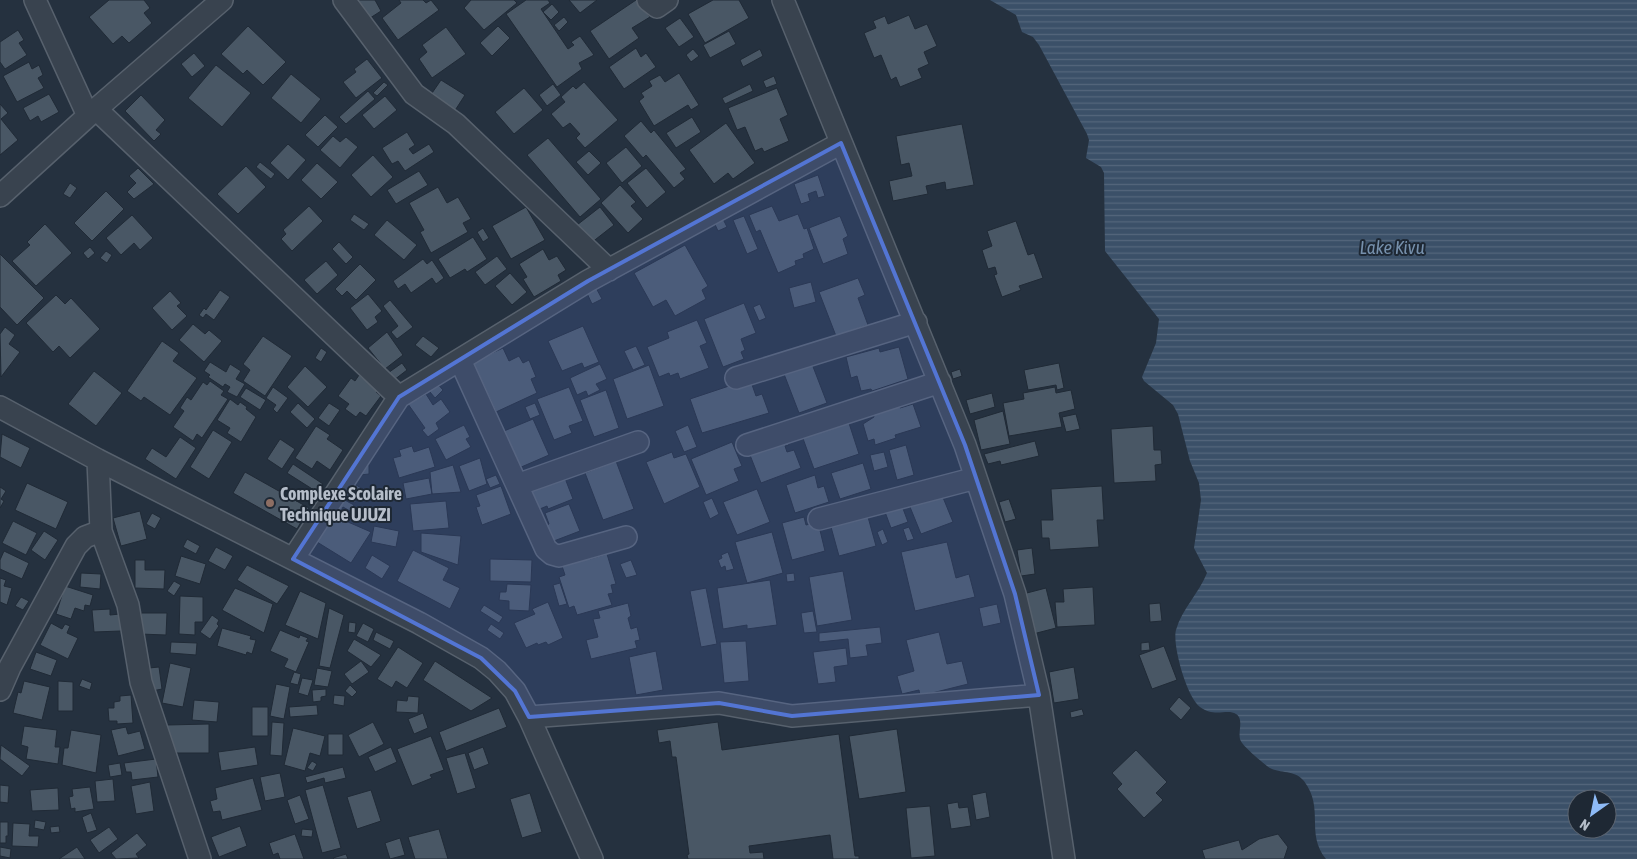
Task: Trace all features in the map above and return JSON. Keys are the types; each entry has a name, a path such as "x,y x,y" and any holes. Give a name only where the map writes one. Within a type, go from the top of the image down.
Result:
{"street":[{"path":"35,0 92,112 399,397"},
{"path":"0,196 92,112 222,0"},
{"path":"344,0 414,94 456,124 609,270"},
{"path":"648,0 657,7 667,0"},
{"path":"784,0 940,382 976,478 1015,594 1039,695 1064,859"},
{"path":"293,559 399,397 609,270 841,142"},
{"path":"736,378 916,322"},
{"path":"460,360 546,549 552,554 559,556 626,537"},
{"path":"747,445 940,382"},
{"path":"0,406 98,460 419,623 481,658 497,671 514,691 529,717 592,859"},
{"path":"517,485 638,442"},
{"path":"98,460 101,531 128,605 141,682 200,859"},
{"path":"819,519 976,478"},
{"path":"0,690 5,665 76,546 85,537 101,531"},
{"path":"529,717 720,703 792,716 1039,695"}],"highlighted area":[{"path":"841,143 965,445 1015,594 1039,695 792,716 719,703 529,717 515,691 481,658 293,559 399,397 588,281"}],"water":[{"name":"Lake Kivu","path":"990,0 1637,0 1637,859 1326,859 1317,840 1313,801 1304,781 1295,774 1271,769 1247,749 1240,739 1240,719 1236,714 1232,712 1211,712 1200,707 1195,702 1178,659 1175,637 1182,615 1207,573 1194,548 1201,500 1199,483 1190,461 1178,414 1173,405 1144,381 1142,377 1156,343 1159,319 1105,251 1104,173 1101,167 1086,158 1089,140 1087,134 1039,45 1033,37 1022,32 1016,15"}],"building":[{"path":"109,0 144,0 150,8 144,13 152,23 129,43 122,36 113,44 89,17"},
{"path":"353,0 375,0 381,11 367,20"},
{"path":"399,0 423,0 426,3 431,0 439,10 398,40 382,18 401,3"},
{"path":"471,0 514,0 517,3 484,30 464,8"},
{"path":"526,0 548,0 550,3 541,9 568,49 574,45 571,42 580,36 594,55 579,63 582,69 557,87 506,14"},
{"path":"569,0 597,0 580,13"},
{"path":"638,0 650,17 632,28 639,38 609,59 590,31"},
{"path":"713,0 739,0 749,18 705,43 688,14"},
{"path":"552,4 559,12 551,20 543,12"},
{"path":"909,15 915,29 927,24 937,46 924,52 929,64 918,69 922,78 900,87 896,77 891,80 881,55 874,58 864,33 876,28 873,21 885,16 888,24"},
{"path":"564,17 568,22 559,31 554,25"},
{"path":"680,18 694,37 679,47 665,28"},
{"path":"248,26 286,62 263,85 247,70 243,74 221,54"},
{"path":"498,26 510,38 492,56 480,43"},
{"path":"446,27 466,54 432,78 419,59 427,52 422,45"},
{"path":"18,30 24,40 19,43 27,55 5,69 0,62 0,42"},
{"path":"729,31 736,44 710,58 703,45"},
{"path":"636,48 641,57 646,53 656,67 624,89 609,67"},
{"path":"693,49 699,56 691,62 686,55"},
{"path":"760,49 763,56 743,67 740,60"},
{"path":"194,53 205,66 192,77 181,64"},
{"path":"367,59 382,78 356,98 343,82 356,72 354,69"},
{"path":"29,62 32,69 39,65 43,75 38,78 44,88 17,102 3,76"},
{"path":"216,65 251,93 222,127 188,98"},
{"path":"679,73 699,105 691,110 688,105 654,126 639,101 644,97 641,93 652,86 649,81 660,75 665,82"},
{"path":"291,74 321,99 301,123 271,98"},
{"path":"774,76 777,84 766,88 763,81"},
{"path":"441,80 465,95 454,112 430,96"},
{"path":"384,82 388,85 377,96 373,93"},
{"path":"584,82 618,120 585,148 576,138 580,134 570,123 563,128 551,114 565,102 561,97 573,86 576,89"},
{"path":"553,84 561,95 547,106 539,95"},
{"path":"750,84 753,91 725,104 722,98"},
{"path":"524,88 543,110 514,134 495,112"},
{"path":"777,88 788,115 780,119 789,141 764,152 762,148 755,151 745,127 737,130 728,108"},
{"path":"368,91 375,99 346,124 339,117"},
{"path":"49,94 59,112 41,122 38,116 30,121 23,108"},
{"path":"141,95 165,120 156,130 161,134 154,141 125,111"},
{"path":"385,96 397,110 374,129 362,115"},
{"path":"0,104 8,113 1,119 18,140 0,155"},
{"path":"325,115 338,127 318,147 305,135"},
{"path":"692,117 701,132 676,148 666,133"},
{"path":"641,121 651,133 654,130 686,169 680,173 685,179 674,188 646,155 643,158 624,136"},
{"path":"726,123 755,163 733,179 728,173 714,184 689,150"},
{"path":"962,124 974,185 946,190 945,182 926,186 928,194 893,201 889,181 912,176 909,163 901,165 896,136"},
{"path":"407,132 415,145 409,149 413,154 429,144 434,152 405,171 398,161 392,164 382,148"},
{"path":"333,136 340,142 346,137 358,147 340,168 320,150"},
{"path":"548,138 601,199 580,217 527,155"},
{"path":"288,144 306,160 288,180 270,163"},
{"path":"626,147 642,166 622,183 606,163"},
{"path":"589,151 601,163 588,175 576,162"},
{"path":"373,155 393,177 371,197 351,175"},
{"path":"260,162 275,174 271,179 256,167"},
{"path":"317,163 338,182 321,199 301,180"},
{"path":"246,166 266,187 238,214 217,194"},
{"path":"138,168 154,184 134,199 127,192 136,183 129,176"},
{"path":"646,168 666,192 647,208 627,183"},
{"path":"419,171 428,185 396,204 387,190"},
{"path":"818,175 825,196 818,198 816,191 808,194 810,201 801,204 794,184"},
{"path":"70,183 77,188 70,198 63,194"},
{"path":"620,185 636,202 631,206 643,219 628,233 601,203"},
{"path":"438,187 447,203 458,197 471,219 463,223 468,232 431,253 420,232 424,230 409,203"},
{"path":"106,191 124,209 92,241 74,223"},
{"path":"309,206 323,221 292,251 281,239 286,234 283,230"},
{"path":"772,206 779,221 798,214 804,229 807,228 814,249 803,254 804,258 795,261 796,265 778,273 760,230 756,232 749,215"},
{"path":"526,207 545,240 511,259 492,226"},
{"path":"600,207 614,225 591,243 577,225"},
{"path":"354,214 369,224 364,230 350,220"},
{"path":"132,215 153,238 140,250 134,243 121,255 106,238"},
{"path":"721,215 727,227 718,231 712,218"},
{"path":"744,216 758,249 747,254 733,220"},
{"path":"840,216 848,236 843,239 848,254 823,264 809,228"},
{"path":"387,220 417,245 404,260 374,235"},
{"path":"1016,221 1028,255 1034,253 1043,278 1019,286 1021,290 1002,297 994,275 997,274 995,267 988,269 982,250 992,246 987,231"},
{"path":"45,224 72,253 36,286 12,261 30,245 27,242"},
{"path":"483,228 489,238 483,242 477,232"},
{"path":"473,237 487,259 467,272 465,269 450,278 438,259"},
{"path":"339,242 353,257 346,264 332,249"},
{"path":"685,245 708,286 702,290 706,299 675,316 666,300 653,307 634,273"},
{"path":"90,247 95,253 88,259 83,253"},
{"path":"543,249 549,260 557,256 566,270 558,275 561,281 534,297 523,279 527,277 519,264"},
{"path":"106,251 112,255 107,263 100,258"},
{"path":"0,254 44,298 17,325 0,307"},
{"path":"497,256 507,269 485,285 475,272"},
{"path":"423,259 427,264 432,260 444,278 436,284 432,278 411,293 405,284 398,289 393,281"},
{"path":"326,261 338,275 317,294 304,280"},
{"path":"360,264 376,280 356,300 347,291 342,296 335,289"},
{"path":"510,273 527,292 512,305 495,286"},
{"path":"858,278 865,295 858,298 868,325 836,336 819,292"},
{"path":"811,282 816,302 794,308 789,288"},
{"path":"594,284 602,299 592,304 585,289"},
{"path":"220,290 230,297 214,320 206,314 203,318 199,315 204,308 206,310"},
{"path":"170,291 181,303 177,306 187,316 172,330 152,308"},
{"path":"368,294 382,311 375,317 378,322 367,330 350,308"},
{"path":"56,295 65,304 71,298 100,329 70,358 59,346 53,352 26,323"},
{"path":"390,300 413,327 397,339 391,332 398,326 383,306"},
{"path":"744,303 756,333 741,339 745,350 741,352 744,359 723,367 704,319"},
{"path":"760,304 766,318 759,321 753,307"},
{"path":"697,320 707,343 700,346 709,368 680,379 678,373 670,376 669,373 659,377 647,347 669,338 667,332"},
{"path":"193,324 205,334 209,330 222,341 204,362 179,340"},
{"path":"583,326 599,362 584,368 582,363 562,371 548,341"},
{"path":"5,327 15,335 9,344 20,352 1,377 0,334"},
{"path":"387,332 403,355 385,369 368,348"},
{"path":"263,336 292,356 265,396 243,381 250,370 243,364"},
{"path":"423,336 439,348 431,357 415,345"},
{"path":"162,341 179,353 173,361 197,378 170,415 144,397 141,401 127,391"},
{"path":"636,346 645,365 633,370 624,351"},
{"path":"899,347 908,379 872,391 871,389 861,391 857,376 851,378 846,357 879,348 880,352"},
{"path":"321,348 327,352 321,362 315,358"},
{"path":"503,348 509,361 519,356 523,363 529,360 536,377 531,379 537,393 496,412 473,362"},
{"path":"210,362 226,372 230,364 241,371 236,379 245,384 237,397 227,392 230,387 225,384 223,387 208,377 210,375 204,371"},
{"path":"402,363 407,370 394,380 388,373"},
{"path":"1059,363 1064,388 1057,390 1056,385 1028,390 1024,370"},
{"path":"600,364 607,379 596,384 600,390 588,396 586,391 577,395 570,378"},
{"path":"812,364 827,403 799,413 784,374"},
{"path":"649,365 664,406 627,419 613,379"},
{"path":"305,366 327,387 308,407 287,387"},
{"path":"960,369 962,376 953,379 951,372"},
{"path":"94,371 122,393 96,426 68,404"},
{"path":"359,375 378,390 376,392 381,396 366,416 360,412 356,417 345,409 349,404 338,396 351,378 355,381"},
{"path":"433,379 443,390 435,398 425,386"},
{"path":"750,379 756,396 762,394 769,413 702,433 690,399"},
{"path":"210,381 224,391 221,395 228,399 202,438 197,434 193,441 173,427 184,411 180,408 187,397 191,400 203,382 207,385"},
{"path":"273,387 288,398 277,413 273,409 276,405 266,398"},
{"path":"569,387 583,421 569,426 572,433 554,440 537,399"},
{"path":"1055,387 1056,393 1071,390 1075,409 1059,413 1062,427 1009,436 1003,403 1024,399 1023,393"},
{"path":"246,388 266,400 260,410 240,397"},
{"path":"606,390 619,428 594,437 580,400"},
{"path":"992,393 995,407 970,414 966,400"},
{"path":"426,394 433,405 441,399 450,412 436,423 439,429 428,437 422,430 425,428 408,404"},
{"path":"230,399 238,405 240,402 256,417 241,442 227,433 230,428 217,420"},
{"path":"897,400 900,408 913,404 921,427 895,435 896,438 875,445 874,439 868,441 863,424 874,417 871,408"},
{"path":"298,403 315,419 307,428 290,412"},
{"path":"329,403 340,410 329,426 318,418"},
{"path":"535,403 540,415 530,419 525,407"},
{"path":"1003,411 1010,444 981,450 974,420"},
{"path":"1076,414 1080,429 1066,432 1062,417"},
{"path":"847,417 859,454 814,469 801,433"},
{"path":"533,419 549,455 519,468 504,431"},
{"path":"464,425 470,437 466,439 471,447 446,460 435,439"},
{"path":"688,425 697,447 684,452 675,431"},
{"path":"316,426 330,435 327,439 343,450 330,470 317,461 312,469 295,458"},
{"path":"1153,426 1154,450 1161,450 1162,464 1155,465 1156,481 1114,483 1111,429"},
{"path":"213,430 232,442 209,479 190,467"},
{"path":"2,434 30,448 21,468 0,457"},
{"path":"785,435 789,445 785,446 787,452 794,450 801,468 761,483 748,450"},
{"path":"180,437 196,448 176,479 145,459 152,448 166,457"},
{"path":"280,439 295,449 282,469 267,459"},
{"path":"1035,441 1039,456 1001,465 1000,461 988,464 984,454"},
{"path":"732,442 742,466 734,469 739,481 706,495 691,459"},
{"path":"906,445 914,475 897,480 889,450"},
{"path":"412,446 414,452 429,447 435,467 399,478 393,458 401,456 399,450"},
{"path":"672,452 674,458 686,454 700,487 664,504 646,462"},
{"path":"884,452 888,467 874,471 870,455"},
{"path":"480,458 487,484 469,491 459,466"},
{"path":"616,461 634,509 603,520 585,473"},
{"path":"863,463 871,489 840,499 831,473"},
{"path":"293,464 323,484 317,492 287,473"},
{"path":"369,465 369,474 360,475 360,466"},
{"path":"453,465 461,492 432,494 430,472"},
{"path":"245,472 309,508 297,529 233,493"},
{"path":"563,473 573,499 548,509 547,506 535,511 525,488"},
{"path":"496,475 500,484 490,488 486,479"},
{"path":"815,475 818,488 824,486 829,502 795,513 786,485"},
{"path":"429,478 432,494 406,499 403,483"},
{"path":"349,481 363,489 355,503 341,496"},
{"path":"27,483 68,502 56,529 15,510"},
{"path":"501,486 511,514 482,525 476,507 480,506 476,495"},
{"path":"1102,486 1104,520 1097,520 1099,547 1050,550 1049,538 1042,538 1041,520 1053,520 1051,489"},
{"path":"0,487 6,491 1,499 4,501 0,508"},
{"path":"757,489 770,522 737,535 723,502"},
{"path":"371,490 375,498 368,502 364,493"},
{"path":"942,495 953,522 921,534 910,507"},
{"path":"339,497 354,505 350,511 343,507 339,515 331,511"},
{"path":"712,498 719,514 710,519 703,502"},
{"path":"1009,499 1016,519 1005,522 999,502"},
{"path":"446,501 449,528 413,531 410,504"},
{"path":"569,504 580,531 546,544 540,528 549,524 545,513"},
{"path":"902,506 908,522 891,528 885,512"},
{"path":"140,511 147,539 121,546 113,518"},
{"path":"152,513 161,518 155,529 146,524"},
{"path":"332,515 371,532 351,563 317,542"},
{"path":"804,517 806,525 818,522 825,551 792,560 782,523"},
{"path":"868,517 876,546 839,556 831,527"},
{"path":"13,521 37,533 26,555 2,543"},
{"path":"374,526 399,531 396,547 371,542"},
{"path":"909,527 914,539 907,541 903,529"},
{"path":"883,529 888,542 882,545 877,532"},
{"path":"44,531 58,540 45,560 31,550"},
{"path":"772,532 783,573 747,583 735,542"},
{"path":"421,533 461,536 458,565 421,552"},
{"path":"187,539 200,546 196,554 183,547"},
{"path":"947,542 956,578 969,574 975,597 915,611 901,552"},
{"path":"216,547 233,556 225,570 208,561"},
{"path":"1032,548 1035,574 1021,576 1017,550"},
{"path":"413,550 449,568 443,580 460,588 450,609 397,581"},
{"path":"4,551 29,563 22,579 0,569 0,560"},
{"path":"588,552 590,559 607,554 616,584 611,585 613,593 608,594 612,605 577,615 574,606 569,608 559,577 565,575 560,560"},
{"path":"728,552 734,569 726,571 725,566 721,568 718,560 722,558 721,555"},
{"path":"372,555 390,566 382,579 365,568"},
{"path":"181,556 206,564 200,584 175,576"},
{"path":"490,559 532,560 531,582 490,581"},
{"path":"135,560 145,560 145,570 165,570 164,589 135,588"},
{"path":"631,560 637,575 626,578 620,564"},
{"path":"247,565 289,586 277,604 237,580"},
{"path":"843,571 852,620 817,626 809,577"},
{"path":"81,573 101,574 100,589 80,587"},
{"path":"794,573 795,581 787,582 786,574"},
{"path":"0,578 6,580 4,586 12,588 7,605 0,602"},
{"path":"770,580 777,625 747,629 747,625 723,629 717,588"},
{"path":"174,581 181,585 174,596 167,591"},
{"path":"560,583 567,604 559,606 553,585"},
{"path":"507,584 531,585 529,611 509,610 509,601 499,600 500,592 506,592"},
{"path":"65,586 93,595 90,606 85,605 84,611 75,608 71,619 56,614"},
{"path":"1093,587 1095,625 1057,627 1055,602 1064,602 1063,589"},
{"path":"235,588 273,604 264,633 222,610"},
{"path":"706,588 717,644 701,647 690,591"},
{"path":"1046,588 1056,628 1033,634 1023,594"},
{"path":"300,591 326,603 318,639 285,625"},
{"path":"180,596 203,597 203,622 195,622 195,635 179,634"},
{"path":"21,597 29,601 23,610 15,606"},
{"path":"548,602 563,638 548,645 546,642 538,645 537,643 526,648 514,623 535,614 532,609"},
{"path":"628,603 631,616 628,618 631,629 637,627 640,640 635,641 637,648 591,659 586,640 598,637 593,619 600,618 598,611"},
{"path":"1160,603 1162,621 1150,622 1149,604"},
{"path":"997,604 1001,623 983,627 979,608"},
{"path":"484,605 503,617 499,623 480,611"},
{"path":"329,608 344,615 330,668 319,666"},
{"path":"110,609 110,615 120,614 121,631 94,632 92,610"},
{"path":"813,611 817,632 804,633 801,613"},
{"path":"141,613 167,613 166,635 140,634"},
{"path":"212,615 219,620 217,624 219,626 210,639 200,632"},
{"path":"349,622 356,623 355,633 348,632"},
{"path":"51,623 62,629 65,624 70,626 67,633 78,638 68,659 40,645"},
{"path":"363,623 374,629 368,642 356,636"},
{"path":"491,624 504,633 500,639 487,630"},
{"path":"880,627 882,643 866,645 868,656 850,658 848,639 819,642 819,633"},
{"path":"222,628 251,636 250,639 256,640 252,654 247,652 246,655 217,646"},
{"path":"280,630 299,638 300,635 308,638 306,641 309,642 296,672 284,667 288,659 270,651"},
{"path":"376,632 394,641 390,649 373,640"},
{"path":"939,632 947,664 962,661 968,684 920,696 919,690 902,694 897,676 914,671 906,640"},
{"path":"354,639 381,655 371,667 347,651"},
{"path":"746,641 749,681 724,683 720,642"},
{"path":"171,642 197,643 196,655 170,653"},
{"path":"1149,642 1150,650 1141,651 1141,643"},
{"path":"1164,646 1177,680 1152,689 1139,655"},
{"path":"398,647 423,663 407,688 396,681 392,688 377,679"},
{"path":"846,648 848,665 834,667 836,682 818,684 813,652"},
{"path":"656,651 663,690 636,695 629,657"},
{"path":"36,652 57,660 51,676 30,669"},
{"path":"361,661 369,672 352,684 344,674"},
{"path":"435,661 492,698 471,711 423,680"},
{"path":"170,663 191,668 183,707 162,703"},
{"path":"159,667 162,689 152,691 149,668"},
{"path":"1074,667 1079,699 1054,703 1049,672"},
{"path":"317,668 332,671 328,687 314,685"},
{"path":"294,672 301,674 298,685 290,683"},
{"path":"302,678 313,680 308,696 298,693"},
{"path":"82,679 92,683 90,690 79,686"},
{"path":"24,681 50,687 42,720 13,713 18,692 21,693"},
{"path":"58,681 73,682 73,711 58,711"},
{"path":"276,684 290,687 284,719 270,716"},
{"path":"350,685 357,692 352,697 345,691"},
{"path":"326,689 326,696 321,697 321,701 313,702 312,690"},
{"path":"131,695 133,723 117,724 117,721 109,721 108,708 114,708 114,702 120,701 120,696"},
{"path":"334,695 345,696 344,706 333,704"},
{"path":"408,696 419,697 418,713 396,712 397,700 407,701"},
{"path":"1179,697 1191,708 1181,720 1169,709"},
{"path":"194,700 219,702 217,722 192,720"},
{"path":"317,705 318,715 290,717 289,707"},
{"path":"252,707 268,707 268,736 252,736"},
{"path":"499,708 507,727 446,751 439,732"},
{"path":"1082,709 1084,715 1071,718 1070,712"},
{"path":"423,713 428,728 414,734 408,719"},
{"path":"272,722 284,723 282,756 270,755"},
{"path":"373,722 384,744 359,757 348,735"},
{"path":"718,722 722,750 839,734 855,856 859,856 859,859 833,859 830,835 749,846 750,853 763,852 764,859 688,859 687,855 689,854 676,757 672,757 670,741 659,743 657,730"},
{"path":"209,724 209,753 168,753 167,725"},
{"path":"24,726 57,730 55,747 60,747 58,764 26,759 28,747 21,745"},
{"path":"126,727 128,734 140,731 145,749 118,756 111,730"},
{"path":"293,728 325,736 320,756 310,753 305,771 284,765"},
{"path":"897,729 906,792 859,799 849,736"},
{"path":"71,730 101,735 96,773 62,765 64,748 68,748"},
{"path":"328,734 343,734 343,755 328,755"},
{"path":"431,736 444,770 430,775 432,778 412,786 397,749"},
{"path":"1,745 30,766 22,776 0,759"},
{"path":"255,747 258,765 221,771 218,752"},
{"path":"391,747 397,762 375,772 368,757"},
{"path":"483,747 489,764 474,770 468,753"},
{"path":"1136,750 1167,782 1156,793 1163,800 1144,818 1117,789 1122,784 1112,773"},
{"path":"465,753 476,788 457,794 446,758"},
{"path":"156,759 158,777 132,780 131,772 126,772 124,763"},
{"path":"312,761 317,764 313,771 307,768"},
{"path":"120,763 122,775 110,777 108,765"},
{"path":"343,767 346,778 325,783 324,778 307,783 305,777"},
{"path":"280,773 285,797 265,801 260,777"},
{"path":"253,778 262,810 222,820 220,811 213,812 210,801 217,799 215,788"},
{"path":"113,779 115,801 97,802 95,781"},
{"path":"150,782 154,811 136,814 131,786"},
{"path":"0,785 9,786 8,803 0,802"},
{"path":"323,785 341,848 322,853 305,790"},
{"path":"90,787 94,809 75,812 75,808 71,809 69,797 73,796 72,789"},
{"path":"58,788 59,810 32,811 30,790"},
{"path":"371,790 381,821 357,829 347,797"},
{"path":"986,792 990,817 976,820 972,795"},
{"path":"530,793 542,832 522,838 510,799"},
{"path":"300,795 309,819 295,824 287,800"},
{"path":"958,802 959,808 968,807 971,826 951,829 947,804"},
{"path":"930,806 935,856 911,858 906,808"},
{"path":"91,813 97,830 87,833 82,817"},
{"path":"35,820 46,822 44,830 34,828"},
{"path":"0,822 8,822 6,843 0,843"},
{"path":"13,823 30,824 29,836 39,836 38,847 12,846"},
{"path":"59,826 60,832 51,833 50,827"},
{"path":"240,826 247,846 219,857 211,837"},
{"path":"109,827 118,839 99,853 90,840"},
{"path":"302,829 313,830 312,837 301,836"},
{"path":"439,829 448,859 415,859 408,837"},
{"path":"137,833 147,845 136,854 139,858 116,859 111,853"},
{"path":"295,834 304,859 280,859 278,853 273,855 269,843"},
{"path":"1278,834 1288,847 1284,859 1205,859 1202,850 1239,840 1242,850 1259,839"},
{"path":"400,838 405,855 390,859 385,843"},
{"path":"0,847 11,849 10,858 0,856"},
{"path":"77,847 85,859 59,859"},
{"path":"346,854 348,859 333,858"}],"place":[{"name":"Complexe Scolaire Technique UJUZI","path":"270,503"}]}
